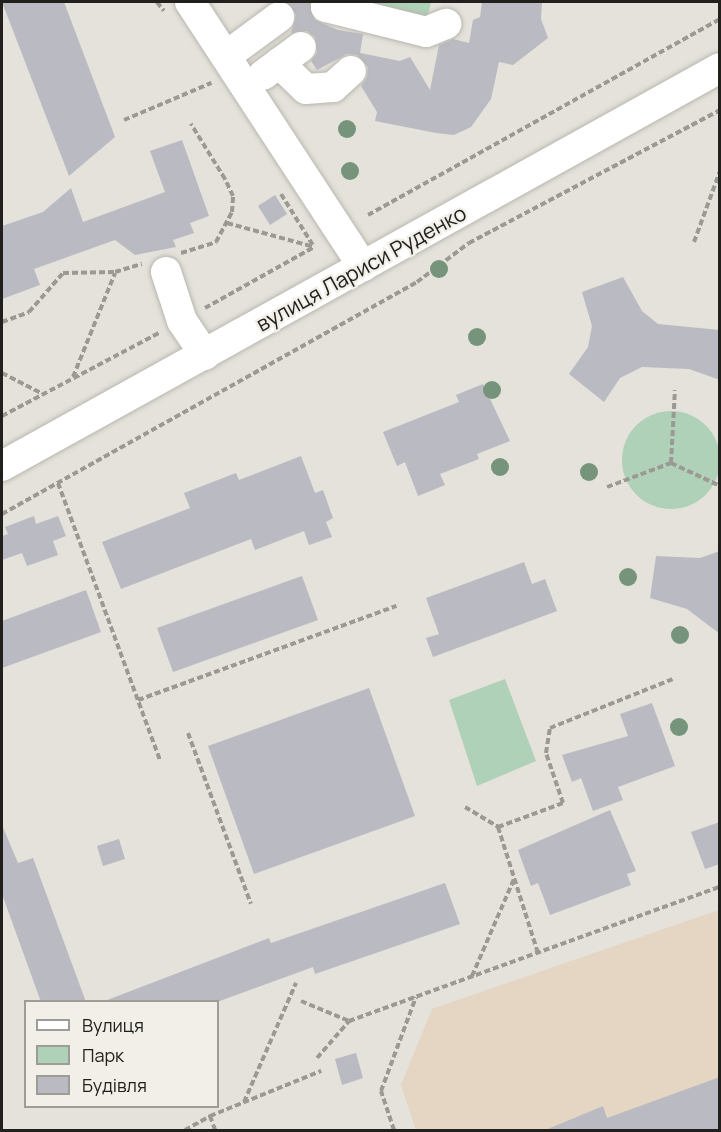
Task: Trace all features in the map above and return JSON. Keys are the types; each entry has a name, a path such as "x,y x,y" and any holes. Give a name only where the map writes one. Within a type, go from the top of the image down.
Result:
{"street":[{"path":"190,2 363,266"},
{"path":"327,2 326,8 426,32 447,24"},
{"path":"226,56 279,17"},
{"path":"247,87 290,55 306,89 333,87 351,71"},
{"name":"вулиця Лариси Руденко","path":"2,466 720,68"},
{"path":"166,272 182,321 205,355"}],"path":[{"path":"368,215 720,19"},
{"path":"124,120 211,83"},
{"path":"2,514 417,282 469,243 720,110"},
{"path":"191,124 233,196 227,223 314,247"},
{"path":"694,242 720,171"},
{"path":"2,322 29,312 63,273 115,272 73,378"},
{"path":"2,373 43,394"},
{"path":"671,463 675,390"},
{"path":"607,487 671,463 720,486"},
{"path":"58,483 160,760"},
{"path":"138,700 396,606"},
{"path":"498,827 563,803 546,753 550,728 673,679"},
{"path":"188,733 251,904"},
{"path":"465,807 498,827 538,952"},
{"path":"472,976 514,878"},
{"path":"317,1058 349,1021 720,887"},
{"path":"244,1102 296,983"},
{"path":"394,1131 381,1091 416,996"},
{"path":"301,1001 349,1021"},
{"path":"185,1131 210,1116 321,1071"},
{"path":"210,1116 215,1131"}],"shaded area":[{"path":"719,910 719,1130 416,1130 401,1085 432,1009"}],"green space":[{"path":"343,2 431,2 427,19"},
{"path":"671,411 690,414 706,425 717,441 720,460 717,479 706,495 690,506 671,509 652,506 636,495 625,479 622,460 625,441 636,425 652,414"},
{"path":"505,679 536,761 477,786 449,700"}],"building":[{"path":"2,2 64,2 115,137 69,176"},
{"path":"286,2 310,2 315,20 338,30 363,34 360,53 400,61 410,57 430,90 439,45 453,39 469,43 473,20 480,17 482,2 542,2 541,19 548,38 513,65 499,62 491,99 471,127 454,135 436,133 375,121 377,112 361,86 367,77 368,67 357,55 347,54 317,70 311,61 317,53 315,37 307,31 291,33 296,15"},
{"path":"182,140 209,216 190,223 194,233 173,240 176,247 135,255 115,240 34,269 40,285 2,299 2,226 43,212 71,188 83,222 165,192 150,151"},
{"path":"275,195 287,214 270,225 258,206"},
{"path":"623,277 642,311 658,324 720,330 720,380 689,369 642,367 620,378 604,402 569,374 588,347 592,326 582,292"},
{"path":"483,384 510,441 477,454 479,459 440,474 445,485 418,496 405,462 397,466 383,432 459,402 456,395"},
{"path":"301,456 315,493 323,490 333,518 326,522 332,537 309,545 304,531 255,550 251,539 121,589 102,542 190,508 184,493 236,473 239,480"},
{"path":"34,516 36,524 58,516 66,536 53,541 58,555 27,566 22,553 2,560 2,536 8,534 5,527"},
{"path":"720,551 720,634 687,609 650,598 656,556 700,558"},
{"path":"524,562 532,584 545,579 557,611 433,657 426,638 439,634 426,598"},
{"path":"302,576 318,620 173,672 157,628"},
{"path":"86,590 101,632 2,668 2,621"},
{"path":"369,688 415,816 254,874 208,746"},
{"path":"652,703 675,766 618,787 623,800 593,811 581,778 572,782 562,755 628,736 620,714"},
{"path":"610,810 636,871 627,874 631,885 550,915 538,883 531,886 518,850"},
{"path":"720,822 720,864 705,869 691,832"},
{"path":"2,825 18,863 33,858 85,1000 40,1000 2,894"},
{"path":"119,839 125,859 103,866 97,846"},
{"path":"445,883 460,924 315,974 313,967 219,1001 107,1000 269,938 271,943"},
{"path":"356,1053 363,1078 342,1085 335,1059"},
{"path":"720,1077 720,1131 543,1131 603,1106 607,1118"}]}
